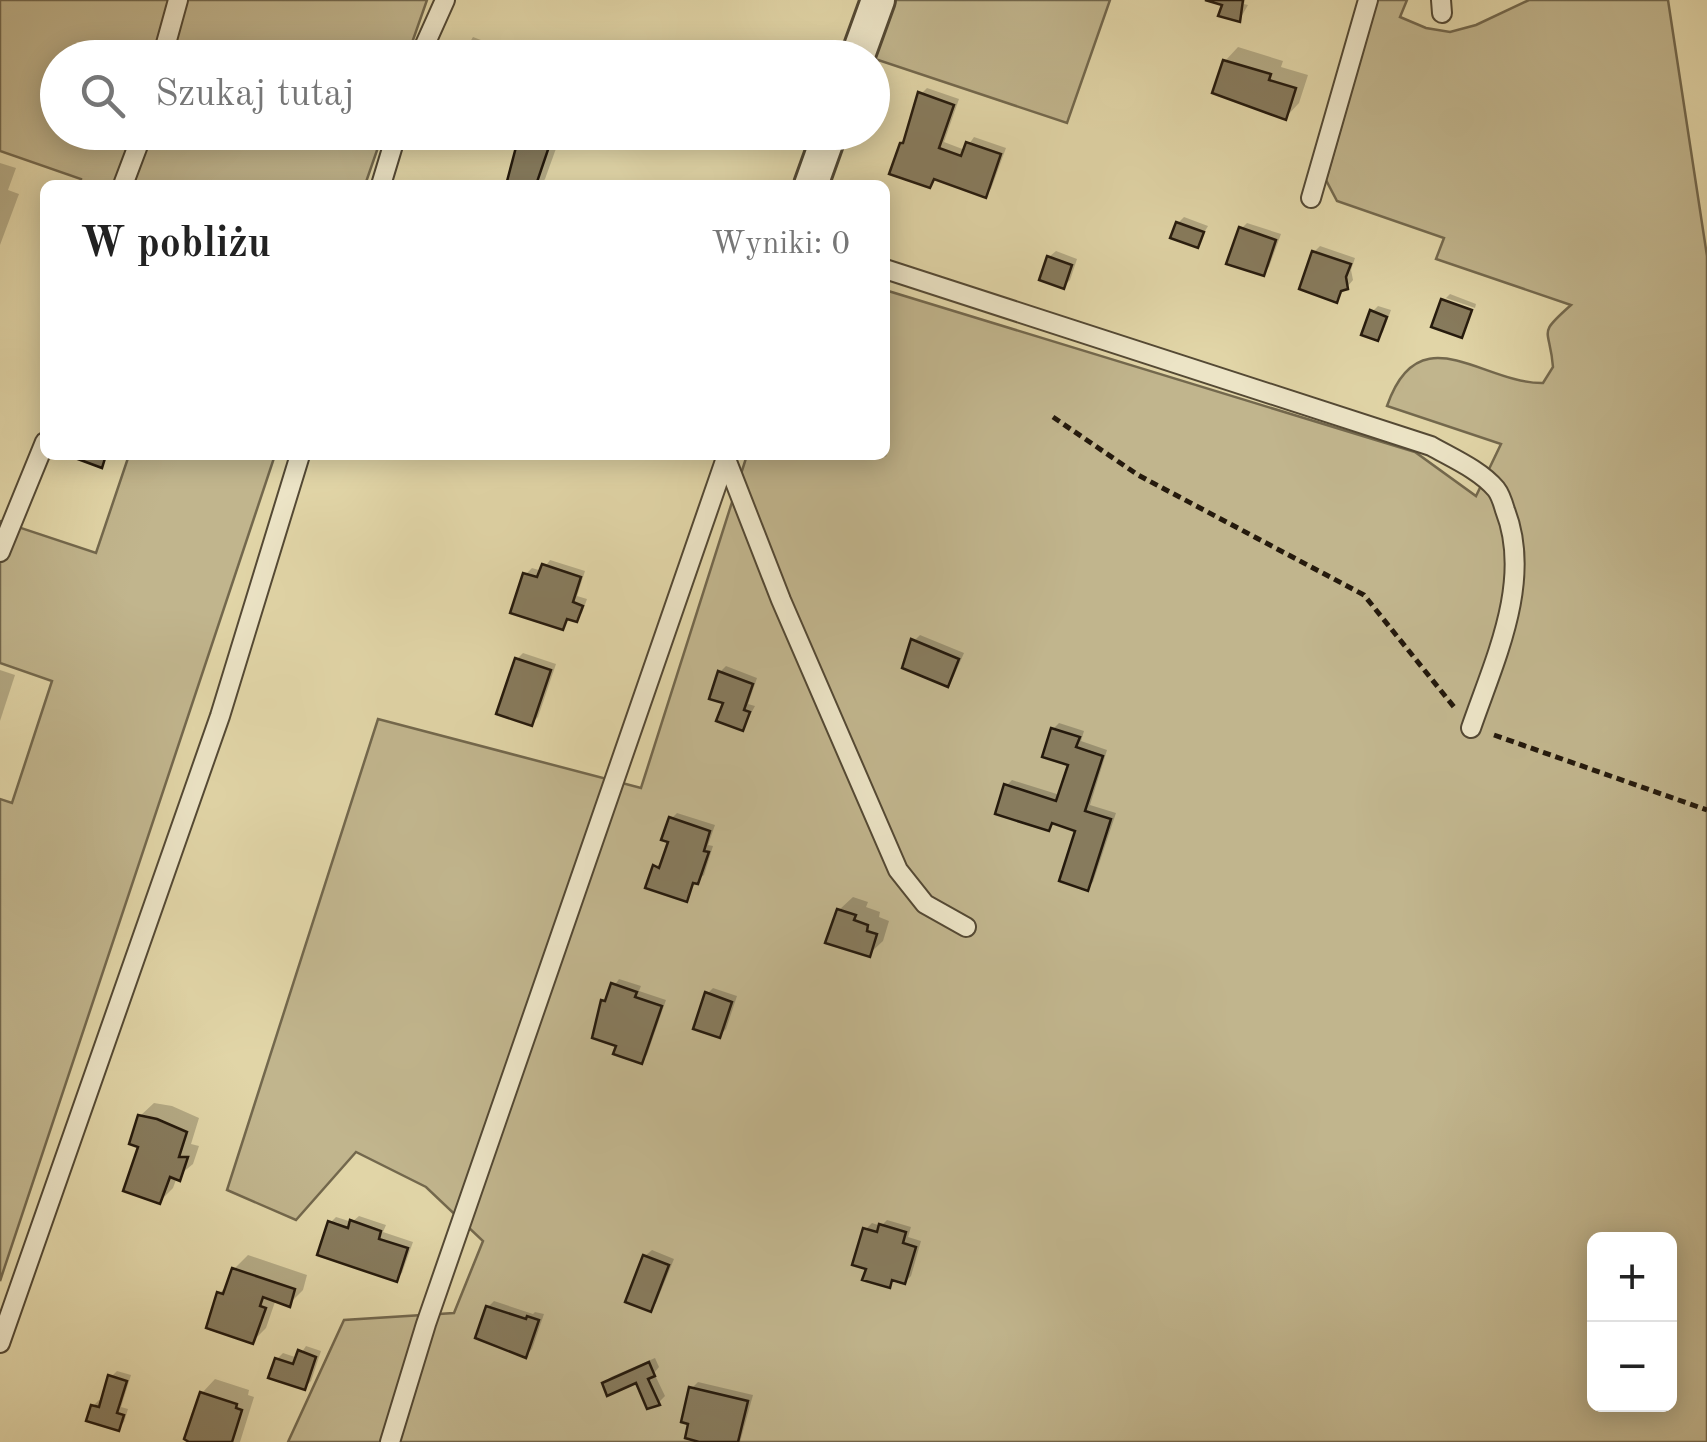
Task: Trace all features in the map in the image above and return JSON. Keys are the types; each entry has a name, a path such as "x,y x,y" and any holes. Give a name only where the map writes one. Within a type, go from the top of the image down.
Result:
{"street":[{"path":"864,40 878,0"},
{"path":"813,180 824,150"}],"lane":[{"path":"167,40 178,0"},
{"path":"427,40 445,0"},
{"path":"1311,198 1368,0"},
{"path":"125,180 136,150"},
{"path":"383,180 392,150"},
{"path":"890,271 1431,446 1498,490 1510,523 1516,561 1505,628 1471,728"},
{"path":"0,552 40,454"},
{"path":"0,1343 220,716 298,460"},
{"path":"390,1442 426,1324 725,460"},
{"path":"727,460 781,600 898,870 925,904 966,928"}],"path":[{"path":"1053,417 1138,475 1364,596 1471,728 1707,810"}],"shaded area":[{"path":"0,0 427,0 413,40 40,40 40,150 377,150 367,180 81,180 0,151"},
{"path":"889,0 1110,0 1067,123 890,64 890,40 875,40"},
{"path":"1377,0 1407,0 1400,17 1426,28 1450,32 1476,25 1529,0 1668,0 1707,256 1707,1442 288,1442 344,1320 454,1313 483,1241 426,1187 356,1152 296,1220 227,1190 378,719 641,788 745,460 890,460 890,292 1415,452 1476,496 1501,444 1387,406 1400,378 1416,363 1435,358 1543,383 1553,367 1549,328 1571,305 1436,259 1444,238 1337,201 1326,180"},
{"path":"127,460 273,460 0,1281 0,799 12,803 52,681 0,663 0,521 96,553"}],"building":[{"path":"1205,0 1243,0 1240,22 1218,16 1222,5"},
{"path":"1223,60 1271,74 1269,80 1296,88 1286,120 1212,93"},
{"path":"918,92 954,105 939,148 961,156 966,142 1001,154 986,198 934,179 930,188 889,174"},
{"path":"515,150 548,150 538,180 507,180"},
{"path":"1176,222 1204,232 1198,248 1170,238"},
{"path":"1239,227 1276,240 1264,276 1226,264"},
{"path":"1312,251 1351,264 1346,277 1348,289 1341,291 1337,303 1299,289"},
{"path":"1047,256 1072,265 1064,289 1039,280"},
{"path":"1441,299 1472,310 1462,338 1431,327"},
{"path":"1370,310 1387,317 1378,341 1361,335"},
{"path":"80,460 104,460 102,468"},
{"path":"542,564 581,577 573,602 583,606 577,622 567,619 563,630 510,613 523,573 537,577"},
{"path":"911,639 959,659 948,687 902,668"},
{"path":"515,658 551,670 532,726 496,714"},
{"path":"718,671 753,684 744,710 750,712 743,731 716,721 723,703 709,699"},
{"path":"1051,728 1080,737 1076,747 1103,756 1085,811 1111,819 1088,891 1059,881 1075,831 1052,823 1049,831 995,814 1004,784 1056,801 1068,765 1042,757"},
{"path":"669,817 710,831 704,851 709,852 687,902 645,888 653,865 659,868 668,842 661,840"},
{"path":"837,909 856,915 854,920 868,925 867,931 877,934 870,957 825,943"},
{"path":"611,983 662,1006 642,1064 613,1054 616,1046 592,1038 601,1000 605,1001"},
{"path":"705,992 732,1002 720,1038 693,1029"},
{"path":"138,1115 187,1132 179,1157 188,1157 180,1181 170,1177 160,1204 123,1191 138,1147 129,1144"},
{"path":"350,1220 381,1231 379,1239 408,1248 397,1282 317,1255 328,1221 348,1228"},
{"path":"879,1224 906,1232 903,1243 916,1247 905,1284 892,1280 890,1288 862,1280 866,1269 852,1265 863,1228 877,1232"},
{"path":"643,1255 669,1265 651,1312 625,1302"},
{"path":"232,1268 295,1289 290,1307 263,1297 260,1306 266,1308 253,1344 206,1328 217,1292 223,1294"},
{"path":"486,1306 539,1320 526,1358 475,1338"},
{"path":"298,1350 316,1357 305,1390 268,1378 275,1358 293,1364"},
{"path":"649,1362 655,1376 648,1379 660,1405 647,1409 636,1383 607,1396 602,1383"},
{"path":"108,1375 127,1381 117,1413 124,1415 119,1431 86,1421 91,1405 99,1407"},
{"path":"689,1387 748,1401 738,1442 685,1438 688,1424 681,1422"},
{"path":"200,1392 237,1404 236,1408 242,1410 232,1442 184,1439"}]}
